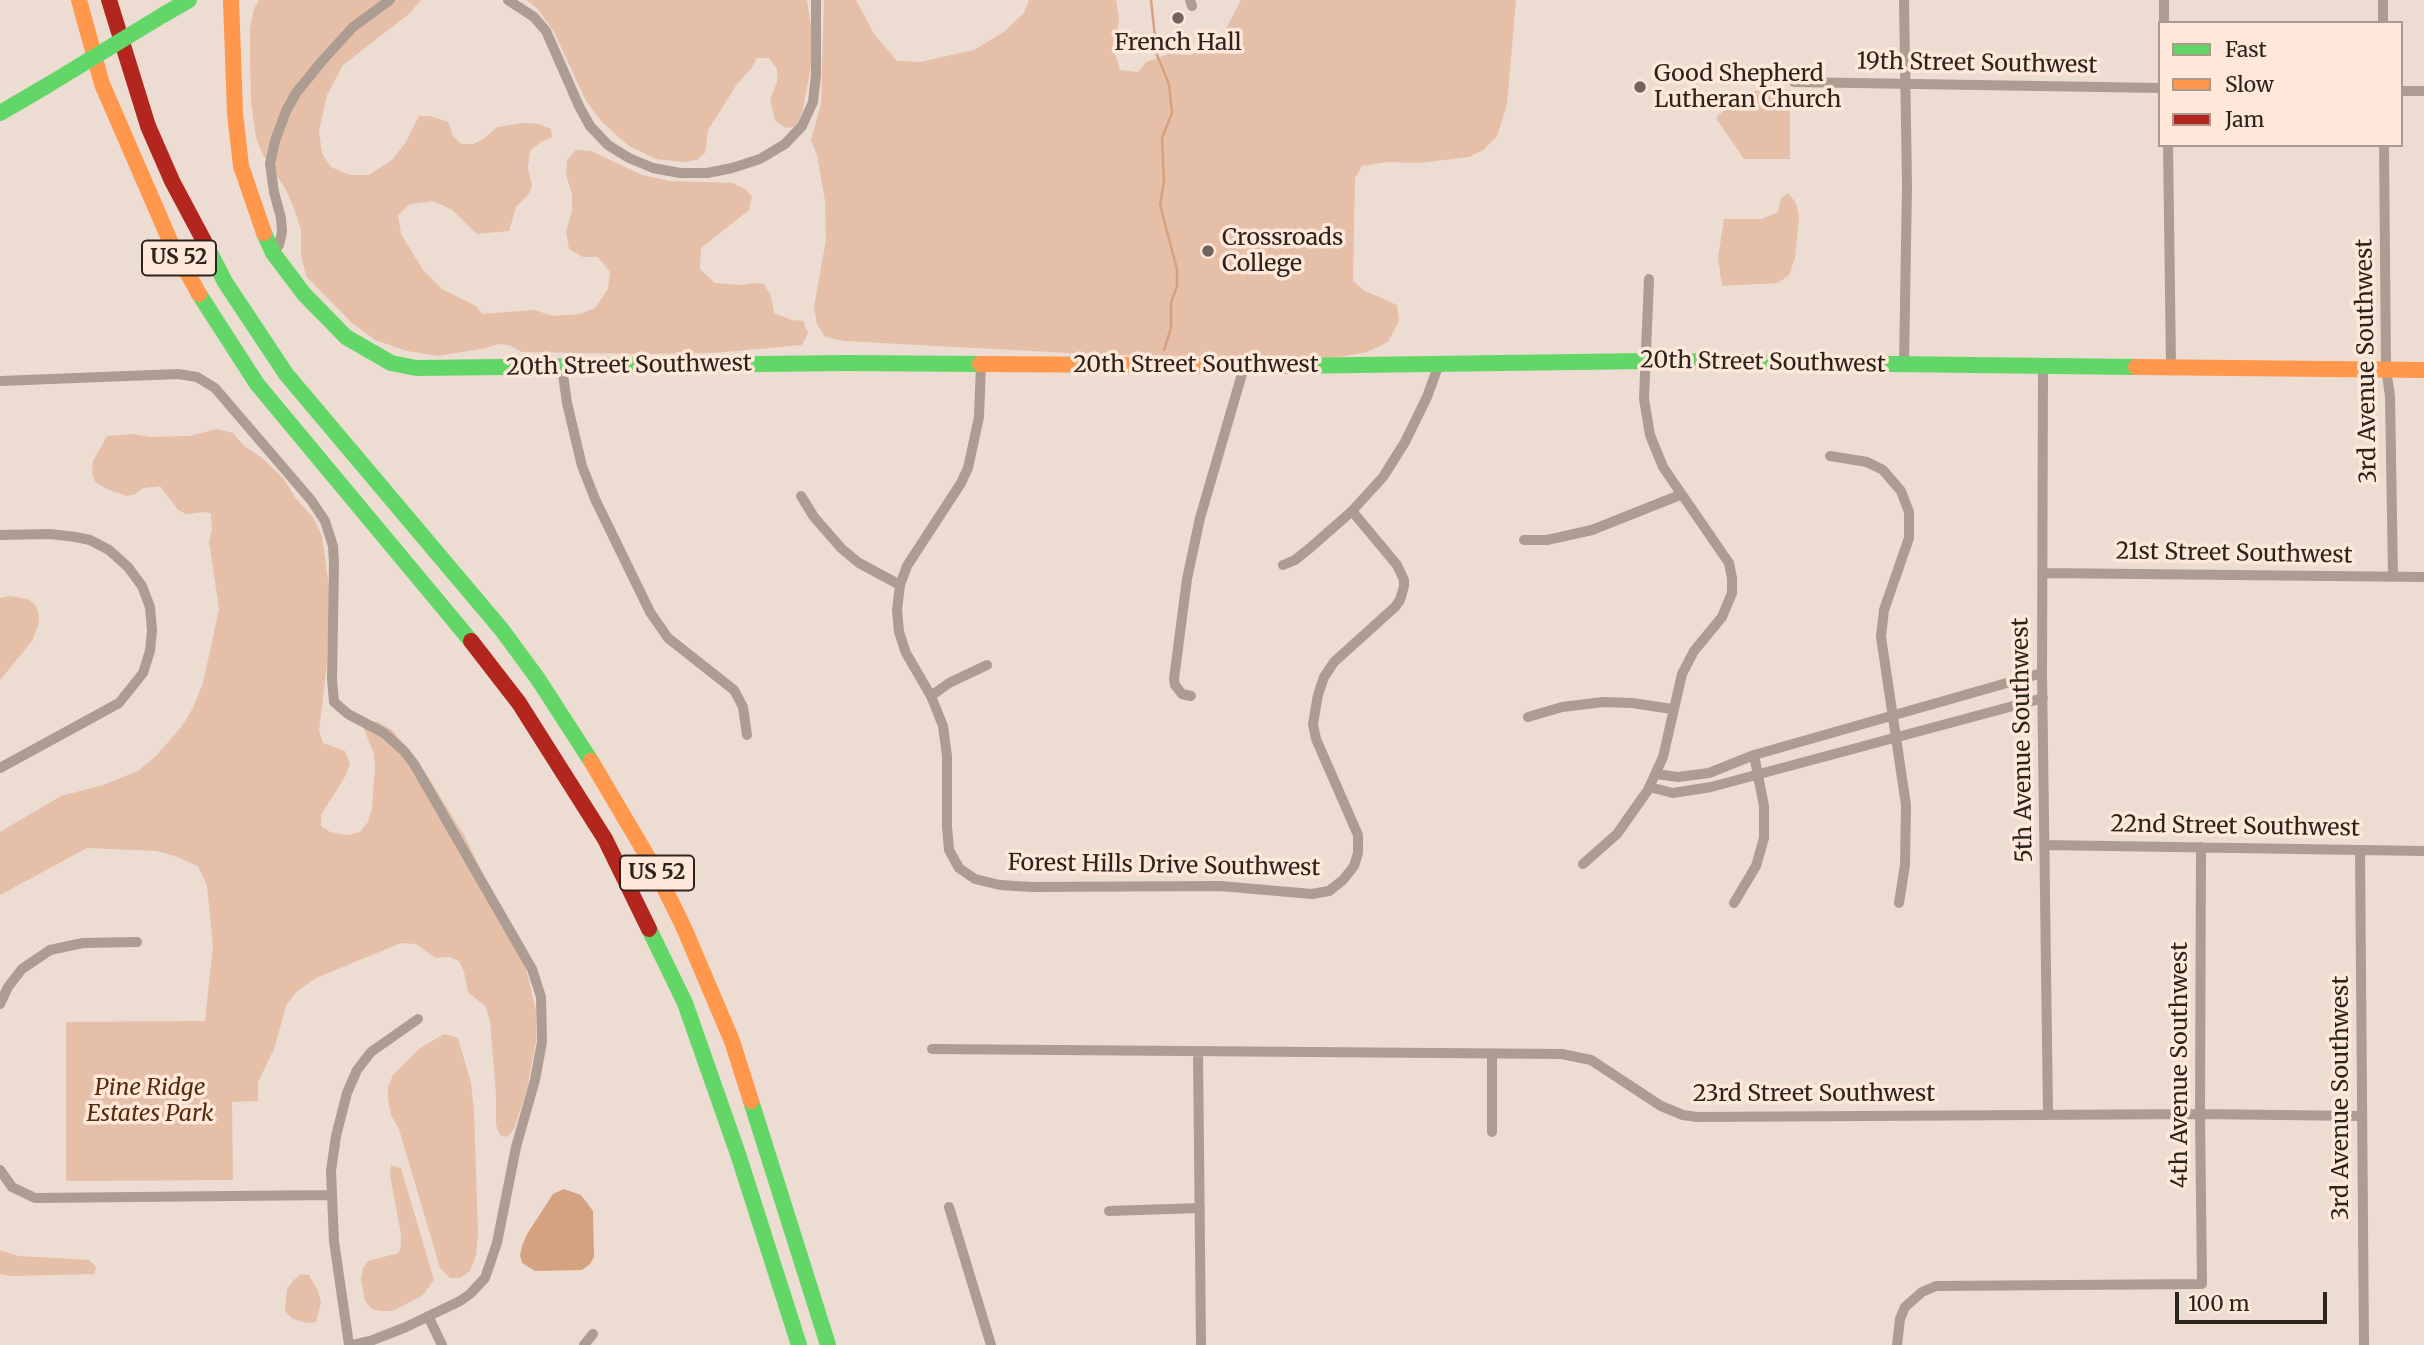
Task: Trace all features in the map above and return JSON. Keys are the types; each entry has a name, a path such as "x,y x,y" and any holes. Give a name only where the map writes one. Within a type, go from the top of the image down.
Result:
{"main road":[{"name":"US 52","path":"79,0 102,84 171,243 199,293 257,384 472,642 519,703 606,839 685,1003 738,1154 799,1345"},
{"name":"US 52","path":"109,0 148,126 178,192 225,282 286,374 502,630 538,679 581,744 656,871 684,928 732,1041 828,1345"},
{"path":"0,113 188,0"},
{"name":"20th Street Southwest","path":"231,0 234,113 239,153 248,194 273,253 304,294 346,337 391,363 416,368 847,363 1244,367 1647,361 2424,370"}],"street":[{"path":"273,253 279,245 282,232 271,164 275,141 286,111 296,93 353,27 390,0"},
{"path":"508,0 534,17 546,31 579,106 590,126 608,145 653,168 680,173 707,173 760,159 785,144 803,126 813,102 816,75 816,0"},
{"path":"1904,0 1904,364"},
{"path":"2164,0 2164,21"},
{"path":"2383,0 2383,21"},
{"name":"19th Street Southwest","path":"1794,82 2158,88"},
{"path":"2403,91 2424,91"},
{"path":"2168,147 2171,366"},
{"name":"3rd Avenue Southwest","path":"2384,147 2386,369 2390,396 2393,577"},
{"path":"1583,864 1617,835 1634,813 1656,774 1665,749 1682,674 1694,651 1717,625 1726,609 1732,585 1731,570 1724,556 1663,467 1648,424 1644,399 1649,279"},
{"path":"1283,565 1295,560 1310,548 1368,496 1395,460 1427,397 1438,364"},
{"name":"Forest Hills Drive Southwest","path":"981,365 979,417 968,468 914,555 900,584 897,610 898,632 906,653 931,695 946,740 949,850 959,868 975,879 1000,885 1032,887 1220,886 1312,894 1329,891 1343,880 1354,866 1359,843 1356,826 1316,739 1313,723 1318,695 1324,677 1334,662 1395,607 1404,586 1404,580 1396,565 1352,511"},
{"name":"5th Avenue Southwest","path":"2043,365 2042,673 2048,1114"},
{"path":"562,367 582,467 650,612 668,638 734,690 743,707 747,734"},
{"path":"1191,696 1182,694 1174,679 1183,600 1200,517 1244,367"},
{"path":"0,381 178,374 197,377 215,388 311,500 322,515 330,536 334,564 334,702 348,714 384,733 414,764 532,968 541,997 542,1042 535,1080 485,1278 470,1294 429,1315 373,1340 351,1345 334,1241 331,1171 336,1136 347,1093 357,1070 371,1052 418,1019"},
{"path":"1830,456 1867,461 1883,470 1901,491 1909,512 1911,525 1908,545 1882,621 1883,653 1905,792 1905,865 1899,903"},
{"path":"1524,540 1547,540 1592,530 1680,495"},
{"path":"801,496 814,517 842,549 869,568 900,584"},
{"path":"0,535 50,534 76,537 90,540 109,550 128,567 142,586 150,607 152,630 150,651 143,673 119,703 0,768"},
{"name":"21st Street Southwest","path":"2043,573 2424,577"},
{"path":"931,695 987,665"},
{"path":"1656,774 1678,778 1709,773 1754,755 2042,673"},
{"path":"1649,787 1662,792 1690,792 2043,698"},
{"path":"1528,717 1562,707 1603,702 1672,709"},
{"path":"1734,902 1756,866 1764,838 1764,806 1754,755"},
{"name":"22nd Street Southwest","path":"2045,845 2424,850"},
{"name":"4th Avenue Southwest","path":"1897,1345 1899,1319 1905,1307 1922,1292 1936,1286 2202,1284 2200,847"},
{"name":"3rd Avenue Southwest","path":"2360,850 2364,1345"},
{"path":"0,1004 8,987 22,969 50,950 83,943 137,942"},
{"name":"23rd Street Southwest","path":"932,1049 1562,1054 1591,1060 1661,1107 1697,1117 2048,1114 2361,1116"},
{"path":"1199,1051 1201,1345"},
{"path":"1492,1054 1492,1132"},
{"path":"0,1170 12,1187 35,1198 331,1195"},
{"path":"949,1207 991,1345"},
{"path":"1109,1211 1200,1208"},
{"path":"429,1315 442,1345"},
{"path":"584,1345 593,1334"}],"green space":[{"path":"259,0 421,0 410,13 343,65 327,95 319,131 322,154 331,167 349,175 369,175 392,160 406,142 419,116 430,116 448,122 453,136 461,144 473,144 497,127 524,123 551,129 552,137 530,151 528,168 532,186 529,194 516,207 509,231 477,234 451,209 433,201 410,204 398,215 401,234 423,270 442,289 476,306 482,314 534,310 553,316 580,314 595,308 608,289 610,272 598,257 583,257 569,249 566,232 572,211 572,194 566,175 567,160 576,150 591,151 642,175 670,181 733,183 745,189 752,196 749,210 701,248 700,269 715,283 764,284 771,296 774,313 803,321 808,333 802,345 713,353 642,354 522,352 509,345 498,344 438,356 407,351 375,340 352,323 306,276 301,254 301,230 294,208 256,138 251,101 250,29 254,9"},
{"path":"526,0 807,0 811,27 811,67 802,113 795,127 785,128 775,120 770,99 777,82 777,69 769,58 757,58 708,130 705,153 697,160 682,162 656,159 629,146 603,123 586,101 554,32 537,8"},
{"path":"824,0 856,0 874,34 897,61 920,62 974,50 1004,32 1024,13 1029,0 1116,0 1119,18 1115,54 1120,70 1138,72 1146,62 1169,54 1191,55 1221,38 1241,0 1516,0 1507,104 1497,136 1483,150 1469,157 1362,166 1355,178 1353,281 1365,291 1397,305 1399,321 1388,342 1367,352 1334,358 1107,355 844,341 825,337 817,324 814,307 826,240 825,201 817,155 811,140 821,104"},
{"path":"1790,90 1790,159 1744,159 1716,118 1743,91"},
{"path":"1788,193 1796,203 1799,217 1795,258 1789,275 1778,283 1722,286 1718,258 1724,219 1761,219 1778,212 1781,198"},
{"name":"Pine Ridge Estates Park","path":"217,429 233,433 244,446 261,457 283,478 297,500 313,517 322,536 329,587 327,663 319,731 323,743 345,751 350,763 346,775 321,815 321,826 330,832 347,835 360,832 368,822 372,808 375,767 374,754 364,729 369,721 378,722 392,730 420,764 464,835 492,892 518,935 536,1011 536,1041 527,1089 514,1129 507,1137 500,1135 496,1125 490,1021 486,1007 468,992 459,961 449,957 435,958 416,944 401,943 316,978 296,992 286,1006 274,1049 258,1082 258,1101 232,1102 233,1180 66,1181 66,1022 205,1021 213,946 207,886 198,866 175,856 157,851 87,848 0,895 0,832 61,796 103,785 138,771 156,756 182,726 193,708 203,683 219,609 209,541 212,530 211,514 186,514 178,510 160,486 143,488 127,496 109,490 95,482 92,473 93,461 107,436 189,436"},
{"path":"10,596 28,599 34,604 39,623 32,641 0,680 0,598"},
{"path":"444,1034 458,1038 471,1083 474,1112 478,1233 476,1255 470,1271 460,1278 450,1278 440,1268 388,1099 388,1087 393,1075 420,1048"},
{"path":"391,1165 401,1168 434,1280 423,1295 393,1311 380,1311 372,1309 365,1301 361,1280 363,1268 368,1261 399,1253 401,1234 390,1175"},
{"path":"0,1250 18,1256 89,1260 96,1267 94,1274 11,1276 0,1274"},
{"path":"301,1274 309,1275 318,1291 321,1302 316,1322 307,1323 293,1319 285,1311 287,1289"}],"shaded area":[{"path":"564,1189 581,1195 593,1211 594,1257 582,1270 535,1271 522,1263 522,1246 553,1194"}],"waterway":[{"path":"1151,0 1157,55 1169,84 1172,113 1162,138 1164,182 1160,205 1177,269 1177,286 1171,303 1171,328 1164,350"}],"traffic: fast":[{"path":"163,15 189,0"},
{"path":"48,85 163,15"},
{"path":"0,113 48,85"},
{"path":"264,233 273,253 304,294 346,337 391,363 416,368 980,364"},
{"path":"205,243 225,282 286,374 502,630 538,679 591,761"},
{"path":"199,294 257,384 471,641"},
{"path":"1286,366 1647,361 2136,367"},
{"path":"649,929 685,1003 738,1154 799,1345"},
{"path":"751,1101 828,1345"}],"traffic: slow":[{"path":"79,0 102,84 171,243 199,294"},
{"path":"231,0 235,113 241,166 264,233"},
{"path":"980,364 1286,366"},
{"path":"2136,367 2424,370"},
{"path":"591,761 656,871 684,928 732,1041 751,1101"}],"traffic: jam":[{"path":"109,0 148,126 172,181 205,243"},
{"path":"471,641 519,703 605,839 649,929"}],"place":[{"name":"French Hall","path":"1178,18"},
{"name":"Good Shepherd Lutheran Church","path":"1640,87"},
{"name":"Crossroads College","path":"1208,251"}]}
